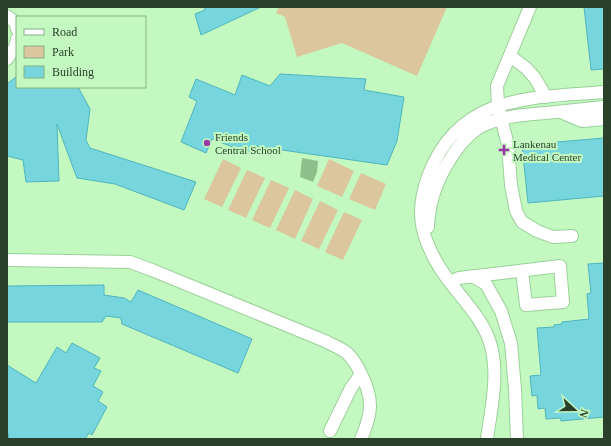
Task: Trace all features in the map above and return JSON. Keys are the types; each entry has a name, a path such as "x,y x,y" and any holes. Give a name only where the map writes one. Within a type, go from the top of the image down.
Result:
{"lane":[{"path":"530,7 497,86 498,106 508,145 512,191 516,211 522,222 537,231 553,237 572,236"},
{"path":"7,16 16,22"},
{"path":"7,59 15,48 16,44"},
{"path":"510,56 526,68 535,78 546,97"},
{"path":"487,439 494,382 491,347 485,330 475,314 437,264 422,228 420,214 422,199 432,167 440,151 458,127 482,112 523,99 604,92"},
{"path":"428,244 429,212 431,201 440,176 456,149 468,136 481,127 501,118 516,115 604,107"},
{"path":"560,111 582,121 604,119"},
{"path":"7,260 130,262 325,341 346,352 367,385 371,401 369,417 361,439"},
{"path":"450,282 459,278 472,276 522,271"},
{"path":"472,276 486,284 501,311 511,343 517,439"},
{"path":"330,431 351,388 361,374"}],"green space":[{"path":"279,7 447,7 417,76 342,43 297,57 285,17 276,13"},
{"path":"223,159 241,168 222,207 204,199"},
{"path":"329,159 354,171 342,197 317,186"},
{"path":"247,170 265,178 246,218 228,210"},
{"path":"361,173 386,184 375,210 349,199"},
{"path":"271,180 289,188 270,228 252,220"},
{"path":"295,190 313,199 295,239 276,230"},
{"path":"320,201 338,210 319,249 301,241"},
{"path":"344,212 362,220 343,260 325,252"}],"shaded area":[{"path":"302,158 318,161 317,172 313,182 300,177"}],"building":[{"path":"204,7 261,7 201,35 195,14 205,10"},
{"path":"584,7 604,7 604,69 591,70"},
{"path":"280,74 366,79 364,90 404,97 397,141 387,165 254,146 251,154 212,139 206,153 181,142 197,101 189,97 196,79 235,95 242,75 270,86"},
{"path":"16,77 16,88 79,88 90,109 86,140 90,148 196,182 184,210 115,184 77,178 57,124 59,181 26,182 23,160 7,156 7,84"},
{"path":"604,138 604,196 528,203 522,145"},
{"path":"604,263 604,417 561,421 560,418 546,419 545,408 538,409 537,395 532,396 530,376 541,375 537,328 554,327 554,325 562,324 562,322 589,319 587,294 591,293 588,264"},
{"path":"104,285 104,295 124,298 131,302 138,290 252,339 238,373 122,324 121,318 106,316 102,322 7,322 7,286"},
{"path":"72,343 100,358 94,368 101,371 93,386 103,392 98,401 107,407 92,435 89,433 85,439 9,439 7,429 7,365 36,383 57,347 66,353"}],"place":[{"name":"Friends Central School","path":"207,143"},
{"name":"Lankenau Medical Center","path":"504,150"}]}
